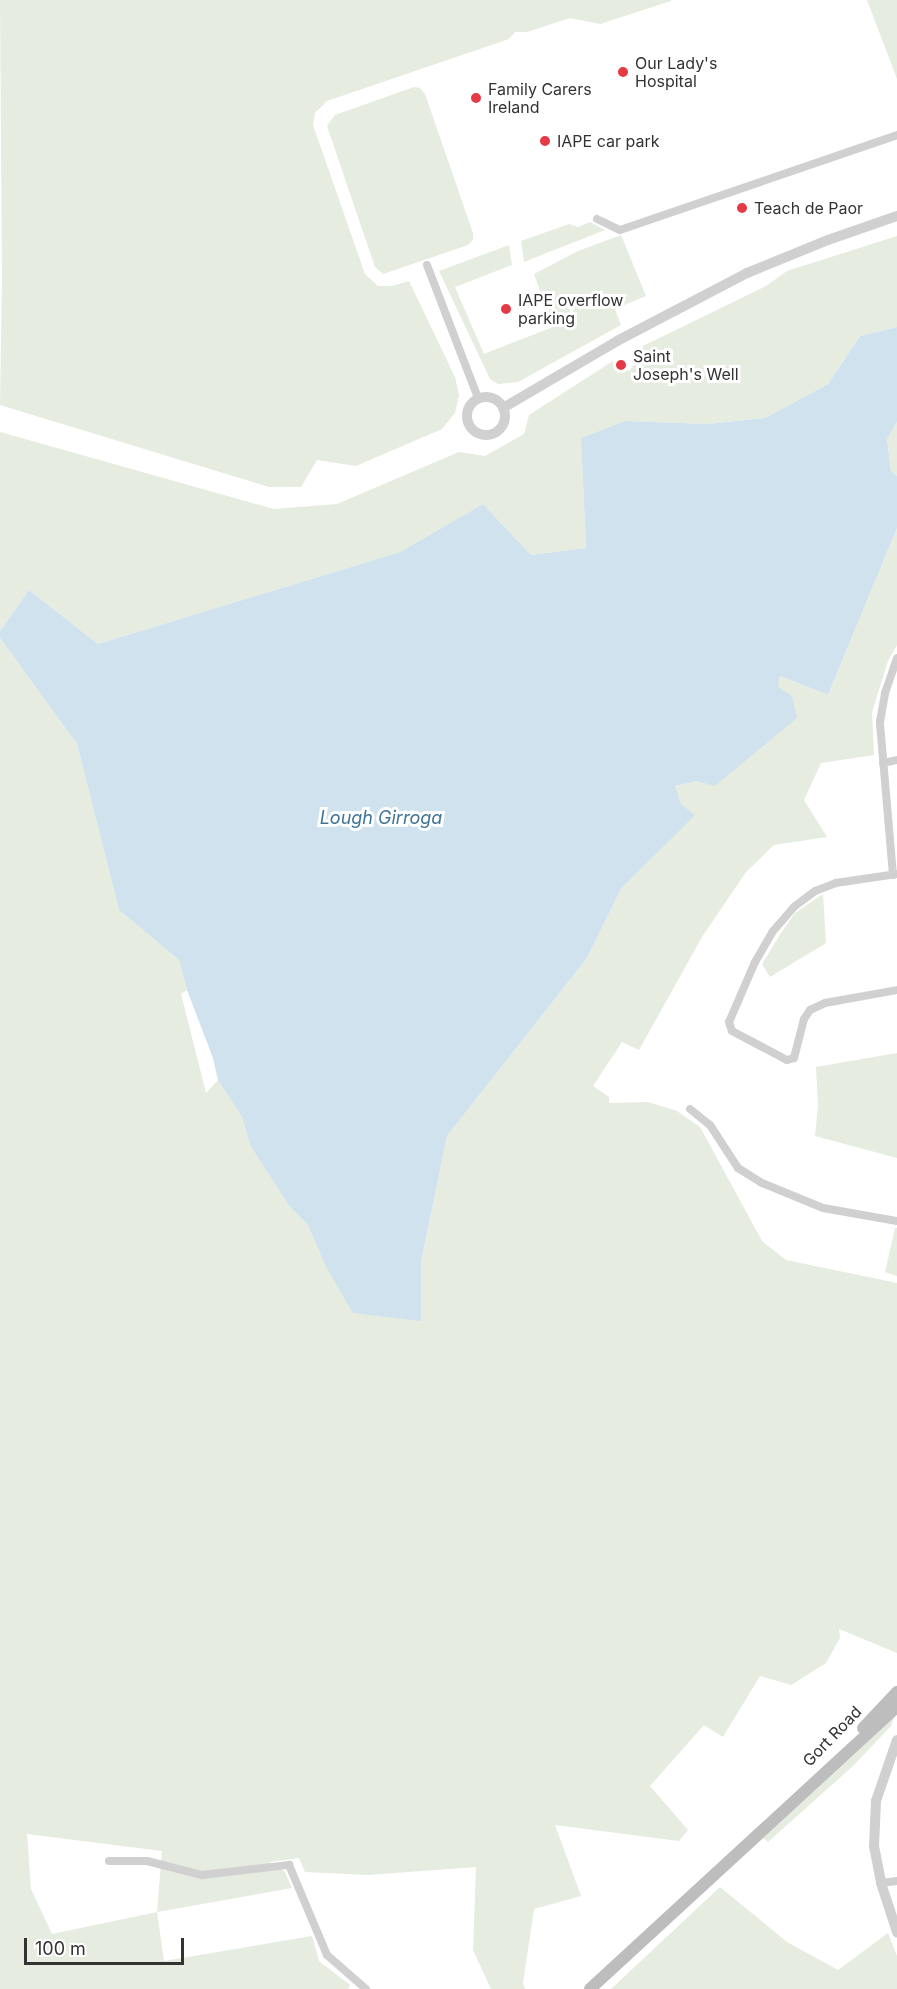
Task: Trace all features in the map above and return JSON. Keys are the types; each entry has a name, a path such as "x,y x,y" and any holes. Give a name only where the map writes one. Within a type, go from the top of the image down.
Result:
{"main road":[{"name":"Gort Road","path":"590,1989 896,1703"}],"street":[{"path":"597,219 620,230 897,135"},
{"path":"504,408 617,341 747,273 828,240 897,216"},
{"path":"427,265 478,398"},
{"path":"478,398 495,399 504,408 504,421 497,431 487,435 477,433 469,424 467,417 469,407 478,398"},
{"path":"897,658 885,693 880,722 895,874 836,883 815,891 794,907 772,931 729,1022 732,1031 787,1060 794,1058 804,1019 810,1010 825,1003 897,990"},
{"path":"883,763 897,760"},
{"path":"690,1109 710,1125 738,1168 762,1183 823,1208 897,1221"},
{"path":"897,1740 876,1801 874,1845 880,1883 897,1932"},
{"path":"110,1861 147,1861 202,1875 289,1865 327,1955 366,1989"},
{"path":"880,1883 897,1881"}],"shaded area":[{"path":"0,0 671,1 600,24 570,18 527,32 515,32 509,39 327,101 315,113 313,125 365,274 378,286 392,286 409,281 455,377 459,395 455,413 442,429 356,466 317,460 301,487 269,487 0,405 2,280"},
{"path":"867,0 897,0 897,79"},
{"path":"414,87 420,88 425,94 473,233 473,240 468,245 383,274 375,267 327,126 335,115"},
{"path":"590,222 605,230 524,262 521,241 569,224 578,227"},
{"path":"621,235 646,296 615,309 621,325 518,382 498,384 490,379 439,271 509,245 512,265 455,287 484,354 553,327 534,274 578,251"},
{"path":"897,236 897,327 860,336 828,384 765,418 708,424 625,421 581,438 586,548 531,555 483,504 400,552 98,644 29,590 0,631 0,432 274,509 337,504 459,452 485,456 524,434 529,415 613,361 629,371 640,358 643,346 766,286 787,271"},
{"path":"897,422 897,476 891,471 887,439"},
{"path":"897,528 897,645 888,661 872,712 874,755 821,763 804,800 827,837 774,845 746,872 702,937 639,1050 622,1042 593,1086 609,1097 609,1103 648,1102 677,1111 700,1127 762,1241 786,1260 897,1283 897,1653 839,1629 840,1638 826,1663 791,1685 760,1676 723,1737 704,1725 650,1786 688,1830 679,1841 555,1825 581,1896 534,1909 523,1983 525,1989 491,1989 473,1950 476,1867 368,1875 305,1872 299,1858 269,1862 285,1872 292,1888 157,1912 164,1961 312,1936 319,1961 350,1985 348,1989 0,1989 0,638 77,744 119,910 179,960 187,990 181,994 206,1093 218,1080 242,1117 250,1145 289,1206 308,1225 325,1265 421,1320 421,1262 447,1136 587,958 621,889 694,815 681,804 674,786 697,781 778,687 780,676 828,695","holes":["27,1834 162,1851 157,1912 52,1934 31,1889"]},
{"path":"823,894 826,943 770,977 762,964 781,933 795,913"},
{"path":"897,1053 897,1158 815,1136 818,1105 816,1067"},
{"path":"895,1228 897,1228 897,1276 885,1272"},
{"path":"894,1717 891,1726 853,1766 768,1842 763,1838"},
{"path":"720,1887 787,1942 838,1970 888,1933 897,1956 897,1989 611,1989"}],"water":[{"name":"Lough Girroga","path":"897,327 897,422 887,439 891,471 897,476 897,528 828,695 780,676 778,687 792,696 797,718 715,786 697,781 675,786 681,804 695,815 621,889 587,958 447,1136 421,1262 421,1321 353,1313 325,1265 308,1225 289,1206 250,1145 242,1117 218,1080 213,1058 187,990 179,960 119,910 77,744 0,638 0,631 29,590 98,644 400,552 483,504 531,555 586,548 581,438 625,421 708,424 765,418 828,384 860,336"}],"place":[{"name":"Our Lady's Hospital","path":"623,72"},
{"name":"Family Carers Ireland","path":"476,98"},
{"name":"IAPE car park","path":"545,141"},
{"name":"Teach de Paor","path":"742,208"},
{"name":"IAPE overflow parking","path":"506,309"},
{"name":"Saint Joseph's Well","path":"621,365"}]}
